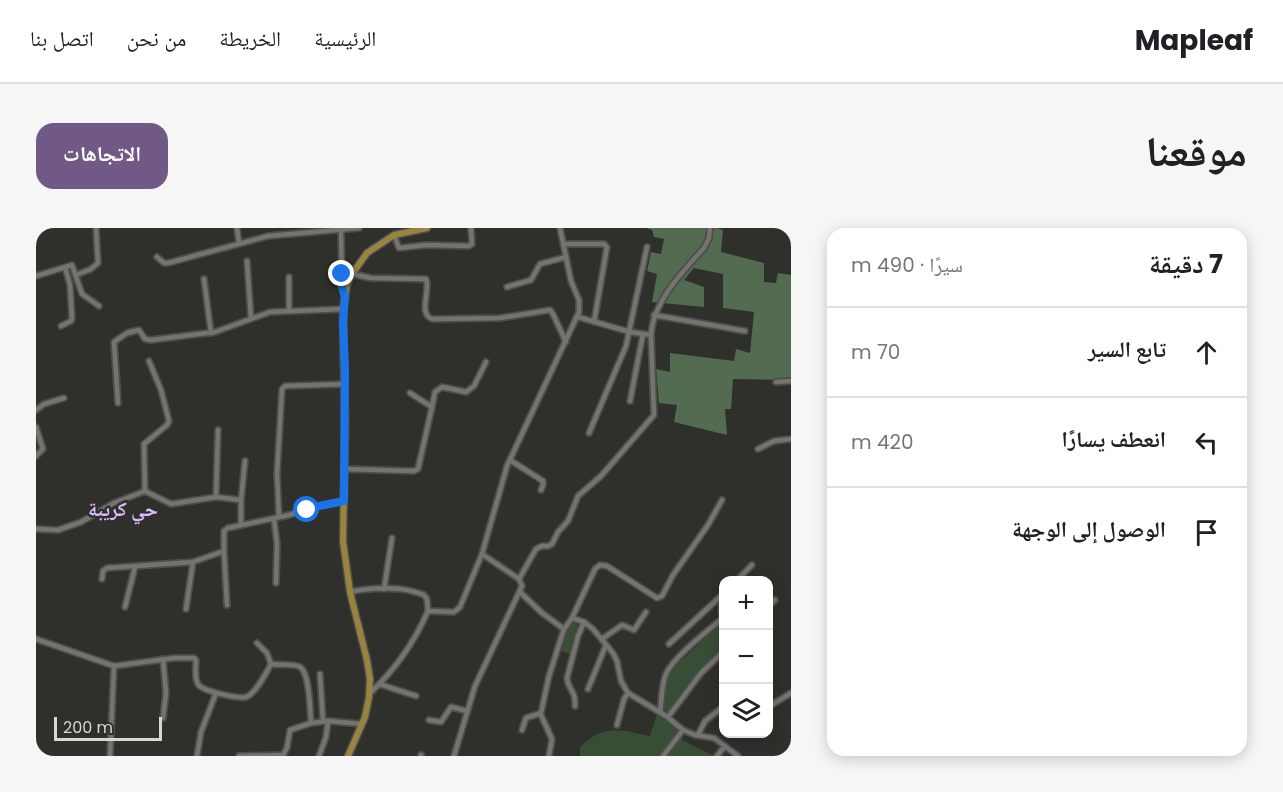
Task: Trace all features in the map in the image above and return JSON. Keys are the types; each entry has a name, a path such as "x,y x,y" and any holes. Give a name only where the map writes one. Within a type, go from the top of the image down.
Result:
{"main road":[{"path":"348,756 362,724 369,693 369,669 350,592 343,541 343,309 352,274 367,253 394,235 427,228"}],"street":[{"path":"76,275 91,269 98,263 96,228"},
{"path":"237,228 239,243"},
{"path":"157,257 168,263 268,236 359,228"},
{"path":"394,235 399,248 426,245 468,246 472,244 471,228"},
{"path":"428,611 454,612 458,610 482,554 510,460 578,317 579,300 571,281 560,228"},
{"path":"519,579 536,549 552,544 568,521 578,496 601,476 654,415 651,335 654,315 662,300 704,248 709,238 710,228"},
{"path":"341,230 342,287 345,297"},
{"path":"563,244 604,244 606,247 594,322"},
{"path":"589,433 618,367 630,332 647,247"},
{"path":"507,287 531,280 540,264 566,257"},
{"path":"247,261 252,318"},
{"path":"36,276 73,266 82,294 99,306"},
{"path":"62,326 72,318 70,285 65,267"},
{"path":"352,274 371,278 426,279 428,285 425,302 426,314 429,318 434,319 500,318 550,310 566,342"},
{"path":"289,277 289,310"},
{"path":"204,279 211,333"},
{"path":"118,403 114,345 117,339 127,333 137,330 145,339 151,340 211,333 270,312 343,309"},
{"path":"654,315 745,331"},
{"path":"578,317 630,332 651,335"},
{"path":"630,401 643,334"},
{"path":"145,491 144,444 169,421 161,390 149,361"},
{"path":"344,469 417,470 435,392 442,387 469,391 486,362"},
{"path":"776,382 791,381"},
{"path":"276,583 277,474 282,389 285,386 344,384"},
{"path":"410,393 432,406"},
{"path":"36,410 44,404 64,399"},
{"path":"36,427 43,449 36,456"},
{"path":"216,497 218,430"},
{"path":"758,448 774,441 791,439"},
{"path":"510,460 543,481 541,490"},
{"path":"241,525 245,461"},
{"path":"36,529 58,530 81,522 114,503 145,491 171,504 216,497 241,500"},
{"path":"549,756 552,739 541,715 549,676 564,629 572,618 595,569 600,565 607,566 657,598 662,596 673,575 708,525 722,500"},
{"path":"227,605 224,531 228,528 344,501"},
{"path":"384,589 392,538"},
{"path":"102,579 103,571 107,568 193,562 224,551"},
{"path":"454,756 476,686 522,586 519,579 482,554"},
{"path":"186,609 193,562"},
{"path":"741,576 752,566"},
{"path":"125,607 135,567"},
{"path":"350,592 370,588 424,595 428,611 406,652 380,684 369,693"},
{"path":"520,592 542,613 564,629"},
{"path":"669,644 719,598"},
{"path":"602,639 622,625 634,630 646,612"},
{"path":"572,618 584,622 602,639 617,661 621,681 628,693 668,717 683,729 714,738 738,756"},
{"path":"660,712 667,672 678,658 719,621"},
{"path":"574,706 576,695 567,678 575,645 584,622"},
{"path":"36,639 114,666 163,659 196,659 197,683 216,693 242,697 249,696 271,664 267,653 257,643"},
{"path":"588,689 606,645"},
{"path":"668,717 701,673 719,655"},
{"path":"163,659 166,693 163,718"},
{"path":"271,664 298,666 302,669 308,689 311,723"},
{"path":"110,756 114,666"},
{"path":"319,756 326,737 320,674"},
{"path":"380,684 417,696"},
{"path":"197,756 201,732 216,693"},
{"path":"617,725 624,699 628,693"},
{"path":"773,704 791,693"},
{"path":"429,720 441,722 451,707 467,711"},
{"path":"698,735 705,722 719,710"},
{"path":"522,730 526,718 541,715"},
{"path":"239,756 283,756 286,752 290,730 311,723 326,721 362,724"},
{"path":"663,756 683,729"},
{"path":"717,756 725,746"}],"green space":[{"path":"646,228 717,228 723,230 721,252 764,263 764,282 776,283 778,273 791,275 791,380 733,379 731,409 725,409 727,435 674,422 677,405 659,403 656,369 670,372 670,353 734,361 736,349 750,353 754,312 723,308 723,274 694,268 684,280 704,287 704,307 652,302 657,274 647,271 651,252 661,254 664,239 654,237 652,230"},
{"path":"575,622 580,628 571,654 558,650 567,628"},
{"path":"719,625 719,652 699,672 671,711 667,713 663,706 667,674"},
{"path":"657,714 680,730 682,740 714,756 580,756 580,747 589,739 605,731 613,730 650,736"}],"district":[{"name":"حي كريبة","path":"123,509"}],"route":[{"path":"307,510 344,501 343,309 345,297 342,274"}]}
